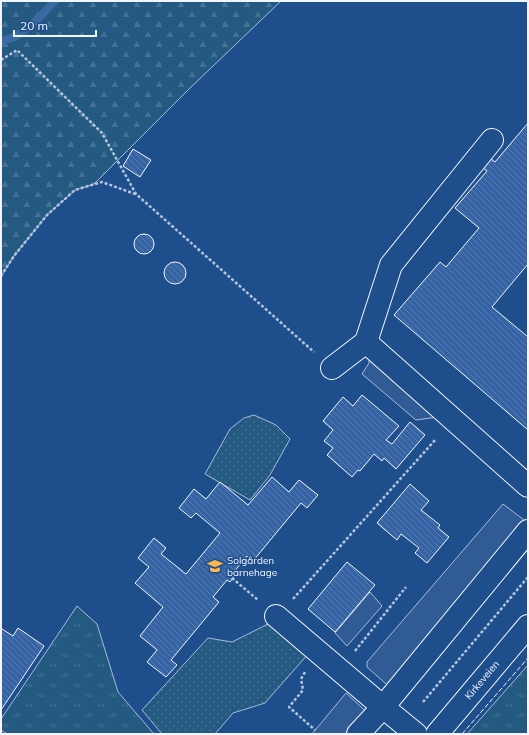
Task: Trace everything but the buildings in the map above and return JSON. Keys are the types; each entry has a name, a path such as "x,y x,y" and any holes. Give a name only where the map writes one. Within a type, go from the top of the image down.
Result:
{"main road":[{"path":"332,368 366,342 391,265 492,140"},
{"path":"366,342 528,486"},
{"path":"358,734 383,707 528,531"},
{"path":"276,616 410,729"},
{"name":"Kirkeveien","path":"437,734 528,626"}],"path":[{"path":"1,60 17,50 102,133 136,194 332,368"},
{"path":"1,276 14,256 47,215 75,190 102,182 136,194"},
{"path":"276,616 272,605 281,599 292,600 452,420"},
{"path":"410,729 528,577"},
{"path":"232,578 276,616"},
{"path":"340,670 406,587"},
{"path":"303,675 301,679 303,690 289,707 315,730"}],"green space":[{"path":"1,1 281,1 189,89 94,184 75,190 47,215 14,256 1,276"},
{"path":"254,415 276,425 290,439 270,475 250,500 205,474 230,429 244,418"},
{"path":"77,606 97,624 118,692 154,734 7,734 1,730 1,719"},
{"path":"270,623 308,654 265,703 233,713 215,734 162,734 142,710 208,638 232,642"},
{"path":"528,665 528,734 467,734"}],"shaded area":[{"path":"369,360 438,417 416,420 362,374 369,363"},
{"path":"503,504 528,523 395,692 367,667 367,662"},
{"path":"370,592 382,606 347,646 335,633"},
{"path":"346,693 373,718 358,734 312,734"}],"waterway":[{"path":"1,41 10,39 31,26 55,1"}],"fence":[{"path":"462,734 528,658"}],"place":[{"name":"Solgården barnehage","path":"215,566"}]}
